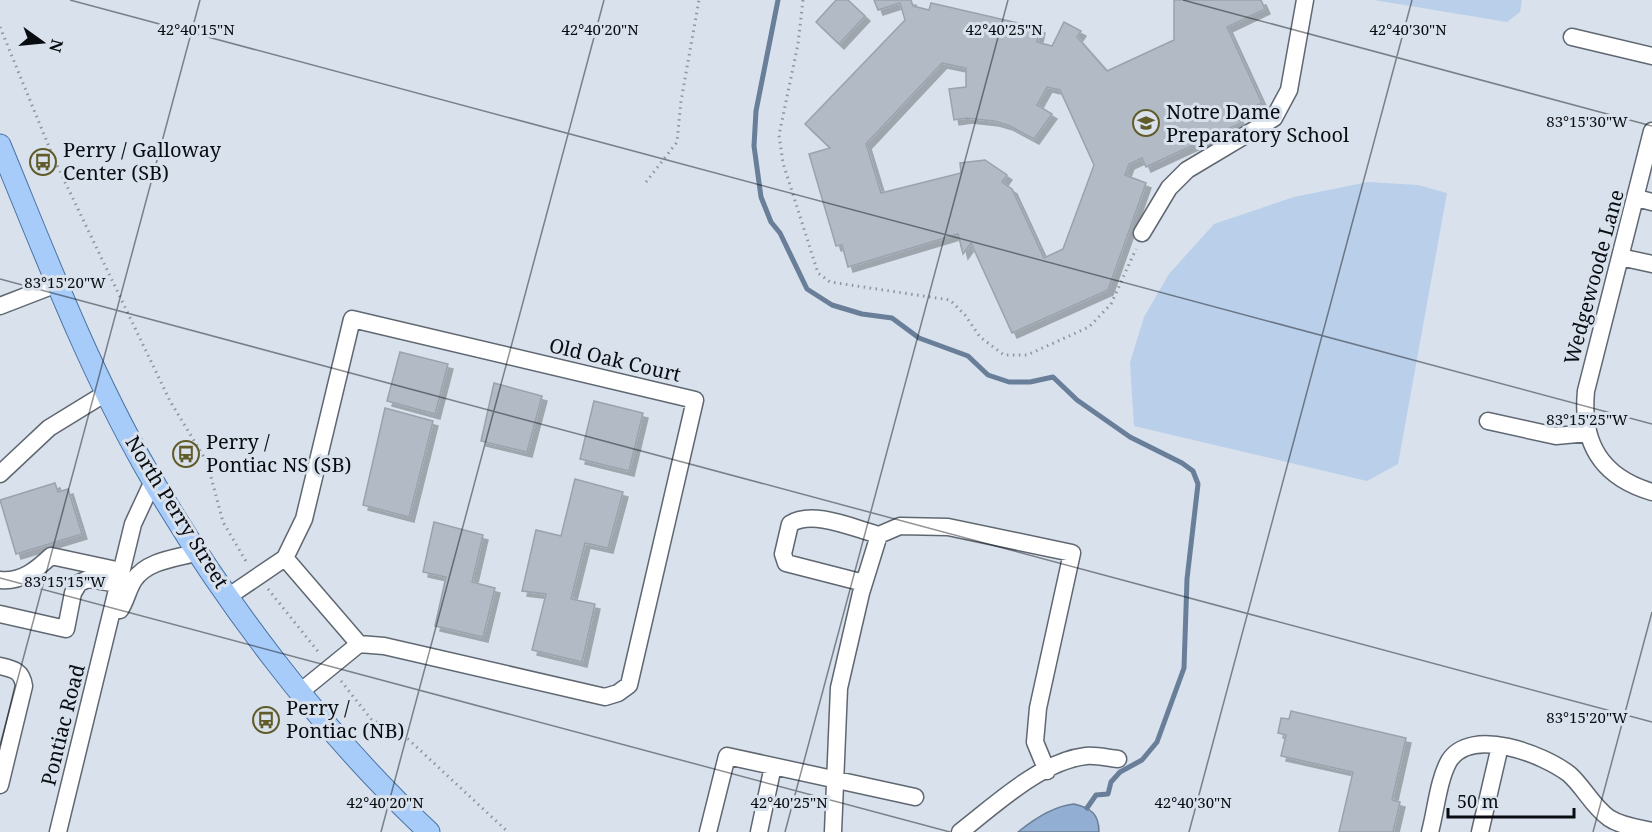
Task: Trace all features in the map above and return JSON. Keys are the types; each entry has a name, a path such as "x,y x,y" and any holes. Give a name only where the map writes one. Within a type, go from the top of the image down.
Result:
{"main road":[{"name":"North Perry Street","path":"0,145 57,284 106,393 153,481 229,596 300,692 353,753 429,832"}],"street":[{"path":"1142,233 1169,188 1188,170 1274,118 1289,90 1305,0"},
{"path":"1572,37 1652,56"},
{"name":"Wedgewoode Lane","path":"1588,433 1584,414 1586,391 1620,257 1644,200 1652,131"},
{"path":"1620,257 1652,264"},
{"path":"0,306 57,284"},
{"name":"Old Oak Court","path":"285,558 304,519 352,319 695,400 629,685 618,693 605,697 384,646 359,644"},
{"path":"0,474 49,428 106,393"},
{"path":"1488,421 1556,435 1588,433 1597,453 1612,473 1626,482 1652,492"},
{"name":"Pontiac Road","path":"58,832 133,524 153,481"},
{"path":"864,583 786,563 783,554 790,524 796,520 817,519 879,535 900,526 948,527 1072,553 1038,708 1035,742 1047,771"},
{"path":"833,832 836,779 835,735 839,688 864,583 879,535"},
{"name":"Pontiac Road","path":"108,628 122,607 135,579 142,571 163,562 199,552"},
{"path":"0,580 31,574 51,556 120,578"},
{"path":"229,596 285,558 359,644 300,692"},
{"path":"0,614 66,629 73,592 79,583 88,579 120,578"},
{"path":"0,666 15,669 23,677 24,686 0,785"},
{"path":"1431,832 1447,766 1454,755 1465,747 1477,743 1500,746 1536,756 1558,766 1574,779 1604,814 1622,824 1652,831"},
{"path":"1480,832 1500,746"},
{"path":"708,832 727,756 915,797"},
{"path":"960,832 1025,782 1063,762 1086,756 1118,759"},
{"path":"759,832 773,766"}],"path":[{"path":"646,182 677,142 681,100 699,0"},
{"path":"803,0 798,44 779,135 783,163 818,273 830,282 950,300 965,315 980,337 1004,355 1027,356 1089,327 1112,304 1142,233"},
{"path":"0,27 59,170 170,401 207,462 223,522 258,576 371,718 408,740 508,832"}],"shaded area":[{"path":"1374,0 1522,0 1520,12 1507,22"},
{"path":"1368,182 1418,185 1447,193 1398,464 1367,481 1134,426 1130,363 1144,317 1169,274 1214,224 1294,197"},
{"path":"1074,804 1096,816 1099,832 1018,832 1044,814 1059,807"}],"building":[{"path":"836,0 848,0 865,16 839,44 816,22"},
{"path":"874,0 911,0 913,6 929,10 931,3 1040,28 1037,42 1052,46 1064,22 1081,31 1077,37 1107,71 1174,40 1174,0 1261,0 1265,9 1227,27 1262,103 1237,115 1241,123 1146,167 1142,158 1129,164 1125,175 1146,183 1108,290 1012,333 971,243 963,254 958,234 848,267 842,245 836,246 809,154 830,148 805,124 905,20 900,3 878,10","holes":["942,63 966,68 966,87 949,89 954,120 967,118 994,121 1008,125 1034,139 1052,114 1037,105 1047,87 1060,90 1094,165 1063,249 1044,258 1012,189 1002,182 1007,175 985,160 960,163 961,173 881,193 866,144"]},
{"path":"400,352 448,364 435,414 387,401"},
{"path":"494,383 542,396 527,452 481,441"},
{"path":"594,401 643,413 629,471 580,459"},
{"path":"385,408 433,421 409,517 363,505"},
{"path":"575,479 623,492 608,548 585,543 571,599 595,604 582,662 532,650 546,594 522,591 536,530 561,536"},
{"path":"55,483 58,492 68,489 82,534 16,554 0,500"},
{"path":"434,522 483,535 472,582 495,588 483,637 435,626 446,577 423,572"},
{"path":"1291,711 1406,738 1392,800 1400,802 1393,832 1339,832 1353,772 1281,756 1286,735 1278,733 1281,718 1289,719"}],"waterway":[{"path":"778,0 756,111 754,146 761,197 771,222 780,233 807,289 832,305 862,314 892,318 919,338 968,356 988,375 1009,382 1030,382 1053,377 1077,400 1130,437 1182,463 1193,471 1198,484 1187,579 1184,668 1157,742 1142,760 1120,772 1111,782 1108,794 1096,795 1087,808"}],"place":[{"name":"Notre Dame Preparatory School","path":"1146,123"},
{"name":"Perry / Galloway Center (SB)","path":"43,162"},
{"name":"Perry / Pontiac NS (SB)","path":"186,454"},
{"name":"Perry / Pontiac (NB)","path":"266,720"}]}
